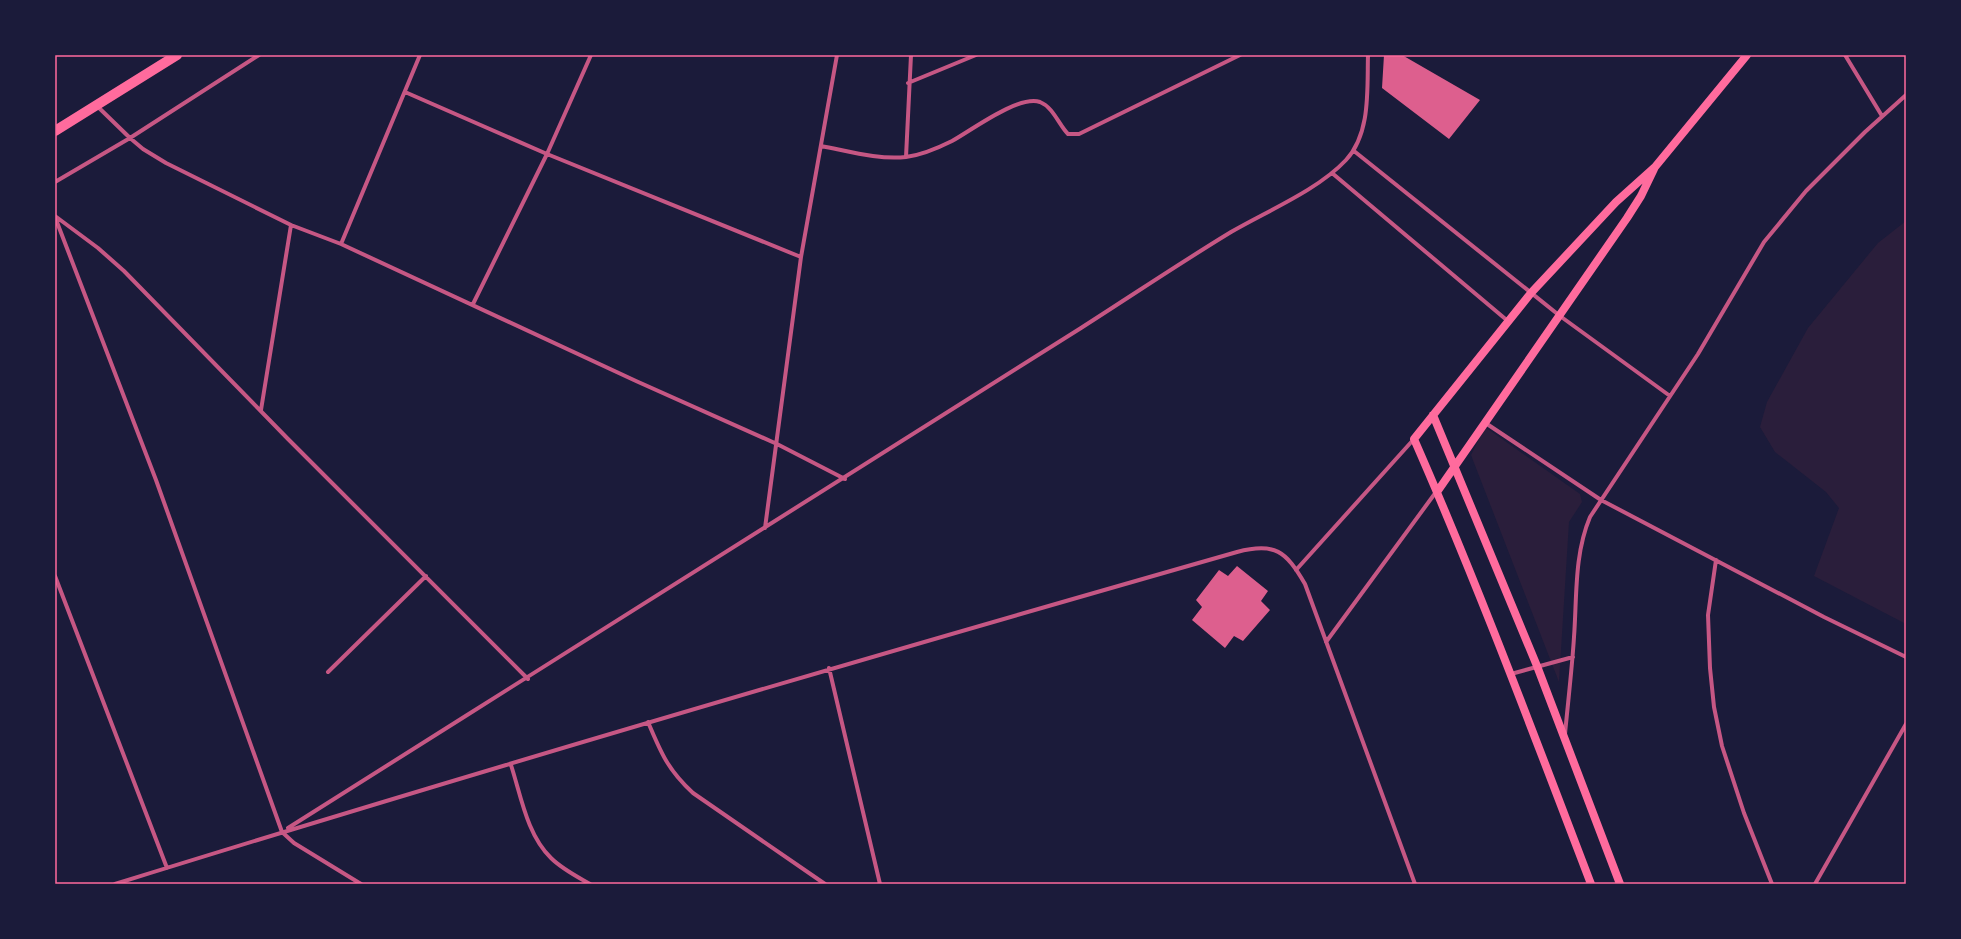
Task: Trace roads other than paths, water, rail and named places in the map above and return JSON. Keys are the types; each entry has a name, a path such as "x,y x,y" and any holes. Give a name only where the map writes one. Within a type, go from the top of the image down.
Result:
{"main road":[{"path":"55,131 178,55"},
{"path":"1591,884 1510,675 1437,492 1414,439 1531,293 1616,202 1654,167 1747,55"},
{"path":"1437,492 1484,422 1560,316 1641,196 1654,167"},
{"path":"1433,415 1537,666 1620,884"}],"street":[{"path":"55,182 130,138 259,55"},
{"path":"341,244 420,55"},
{"path":"473,304 547,154 591,55"},
{"path":"765,528 801,257 837,55"},
{"path":"906,157 908,83 911,55"},
{"path":"908,83 976,55"},
{"path":"821,146 871,155 906,157 934,149 1012,107 1032,101 1040,102 1046,106 1068,134 1073,135 1085,133 1240,55"},
{"path":"282,832 845,479 1231,232 1316,184 1332,173 1354,151 1365,117 1368,55"},
{"path":"1845,55 1882,116"},
{"path":"405,92 547,154 801,257"},
{"path":"1565,738 1573,657 1580,545 1585,529 1601,500 1698,354 1764,242 1782,218 1806,191 1882,116 1906,95"},
{"path":"96,105 143,149 166,163 291,225 341,244 473,304 636,381 777,444 845,479"},
{"path":"1354,151 1560,316 1670,396"},
{"path":"1332,173 1508,322"},
{"path":"55,216 98,248 124,271 528,679"},
{"path":"55,216 156,480 282,832 294,843 361,884"},
{"path":"261,410 291,225"},
{"path":"1484,422 1601,500 1824,617 1906,657"},
{"path":"1296,570 1414,439"},
{"path":"1326,642 1437,492"},
{"path":"115,884 282,832 511,765 829,668 1254,548 1264,547 1285,557 1296,570 1316,611 1326,642 1416,884"},
{"path":"1716,560 1708,615 1710,668 1714,707 1722,746 1772,884"},
{"path":"55,576 167,868"},
{"path":"328,672 426,576"},
{"path":"1510,675 1537,666 1573,657"},
{"path":"829,668 880,884"},
{"path":"648,722 665,760 676,777 693,793 825,884"},
{"path":"1815,884 1906,724"},
{"path":"511,765 532,830 541,847 551,859 567,871 590,884"}]}
